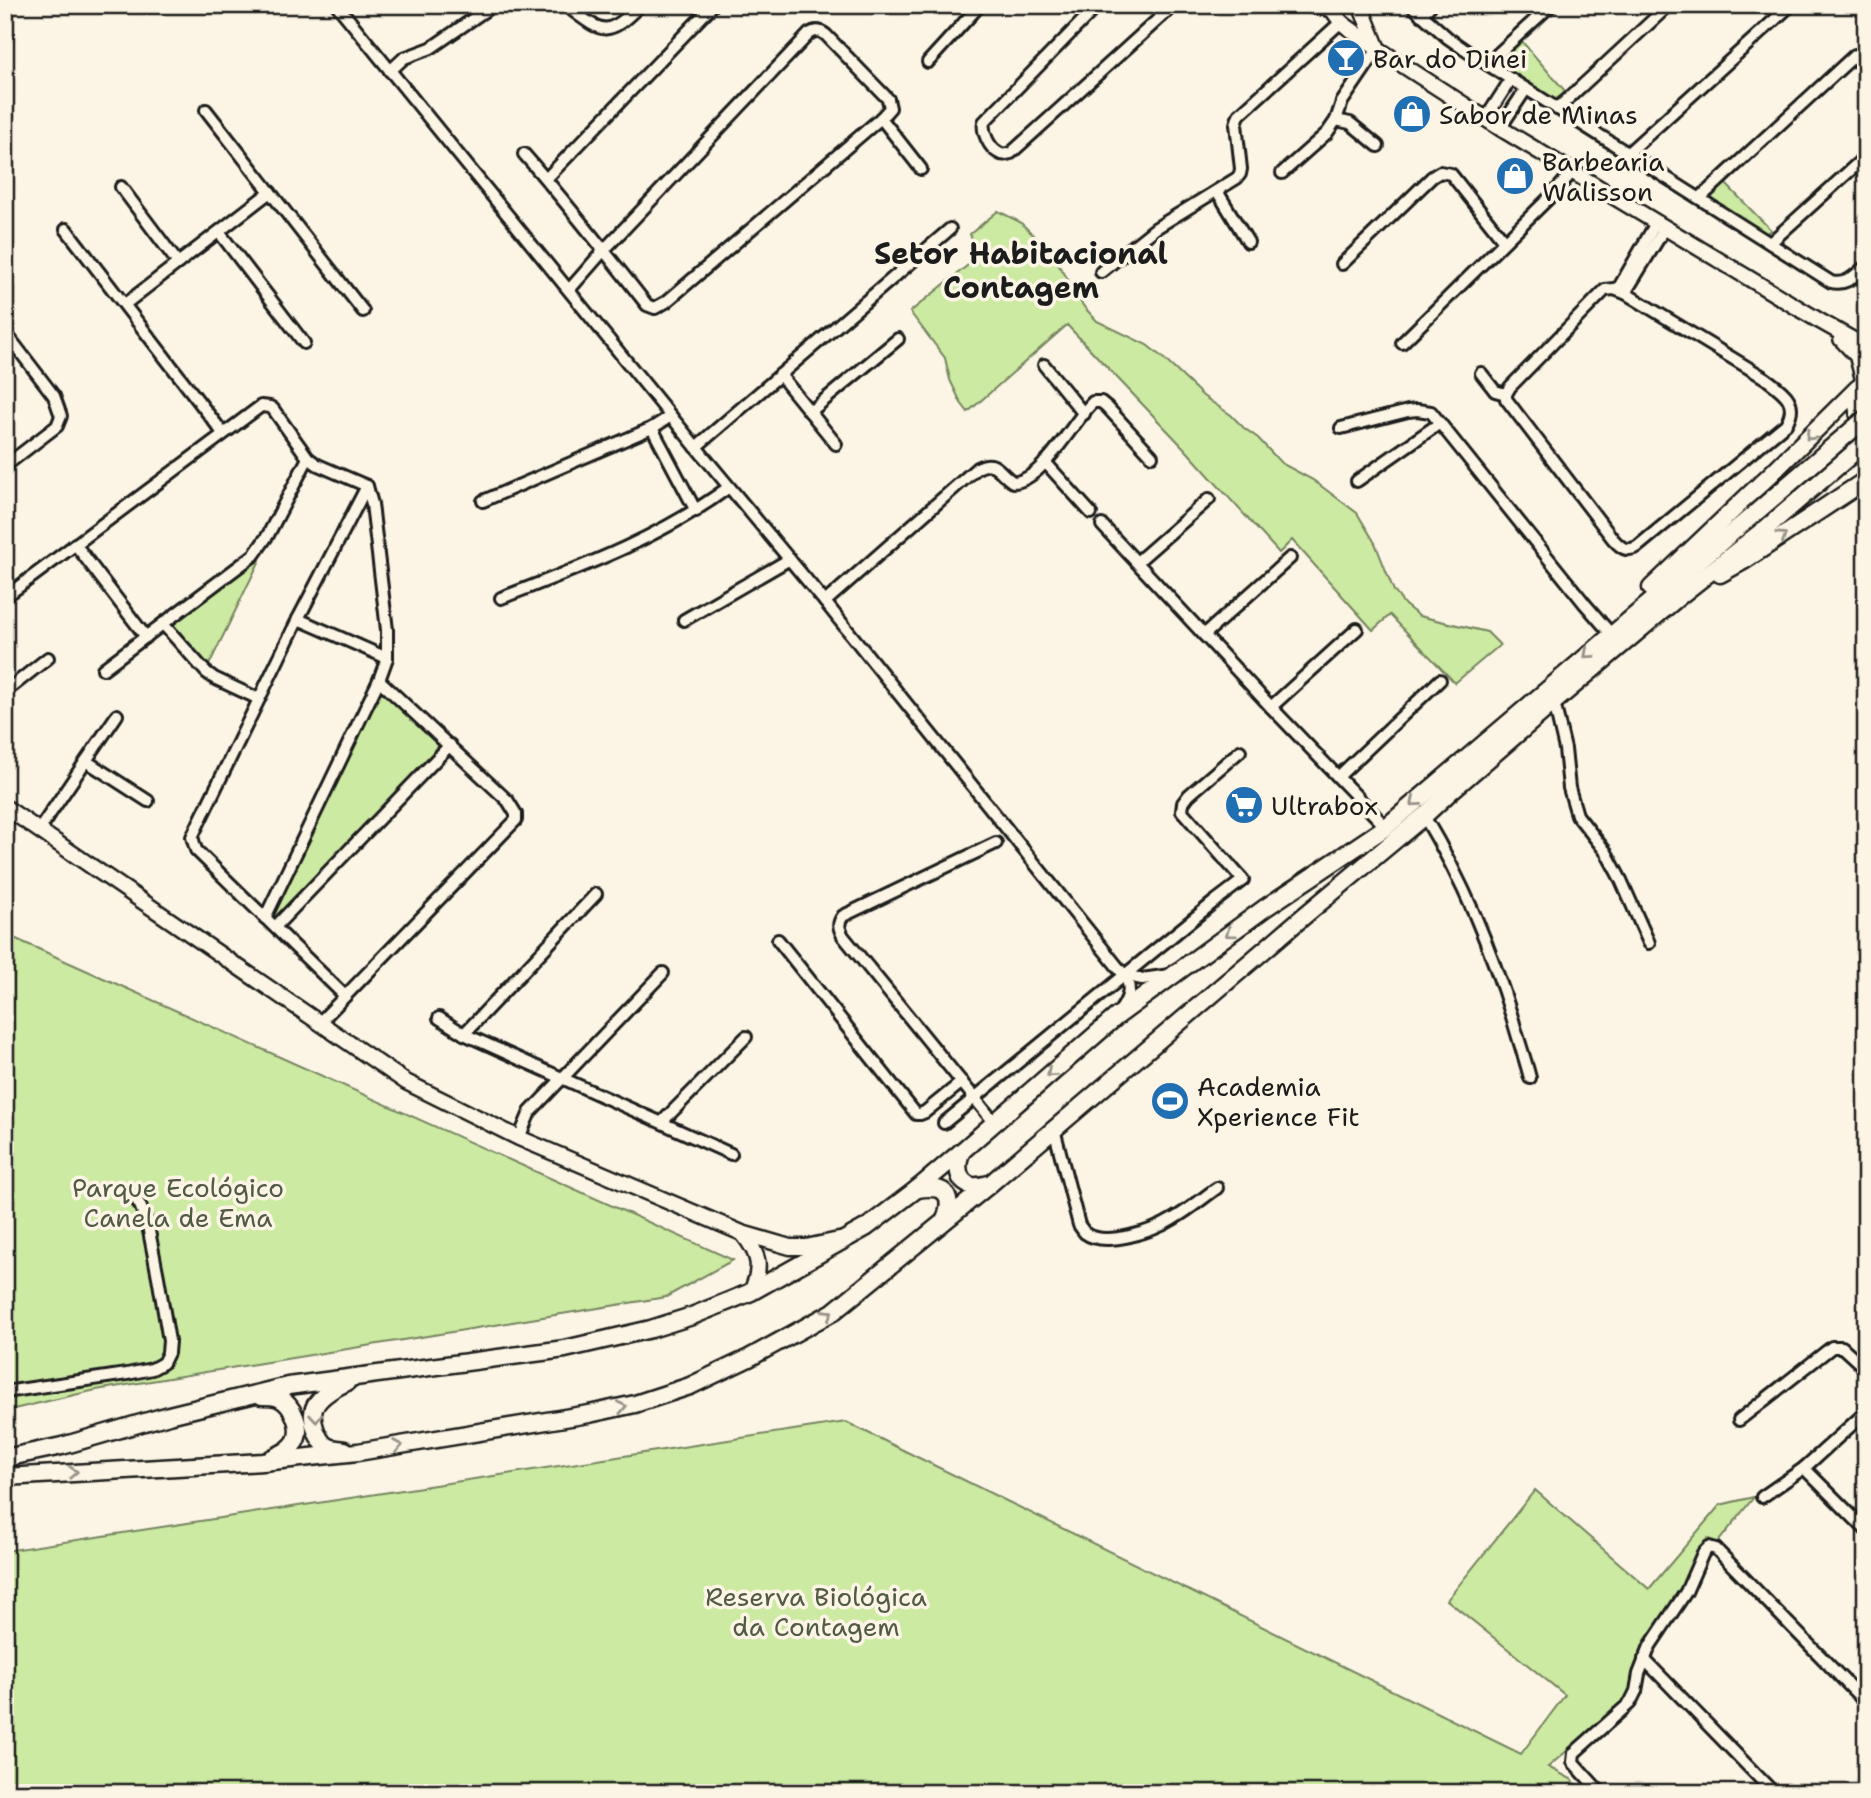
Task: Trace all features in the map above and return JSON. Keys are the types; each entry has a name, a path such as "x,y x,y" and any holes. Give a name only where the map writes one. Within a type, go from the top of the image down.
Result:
{"main road":[{"path":"1614,631 1628,610 1771,474 1862,381"},
{"path":"5,1458 62,1446 169,1415 288,1386 565,1349 651,1329 751,1292 851,1237 917,1189 1116,1017 1265,908 1386,827 1866,418"},
{"path":"5,1477 264,1462 358,1452 589,1414 635,1404 690,1386 749,1358 833,1312 990,1184 1424,816 1554,702 1866,442"},
{"path":"1681,595 1745,560 1866,480"},
{"path":"962,1151 957,1164 964,1181 977,1186 990,1184"},
{"path":"917,1189 934,1187 943,1192 949,1202 945,1220"},
{"path":"355,1378 329,1391 314,1407 313,1419 319,1437 328,1447 358,1452"},
{"path":"247,1395 278,1397 289,1406 298,1424 296,1441 285,1452 264,1462"}],"street":[{"path":"337,5 825,602 1125,975 1129,993 1116,1017"},
{"path":"390,71 404,58 431,48 493,5"},
{"path":"565,5 603,30 624,21 640,5"},
{"path":"546,179 713,5"},
{"path":"928,62 980,5"},
{"path":"1098,5 984,122 984,135 995,150 1004,155 1011,153 1174,5"},
{"path":"1411,5 1448,38 1487,64 1831,282 1848,281 1866,265"},
{"path":"1420,15 1431,5"},
{"path":"1487,64 1550,5"},
{"path":"1558,109 1669,5"},
{"path":"1628,153 1791,5"},
{"path":"1306,6 1358,22 1361,7"},
{"path":"1361,7 1378,49"},
{"path":"1337,16 1378,49 1500,128 1866,347"},
{"path":"1101,272 1156,228 1240,174 1236,124 1239,115 1337,16"},
{"path":"524,154 604,250 647,305 652,308 661,305 881,118 890,108 888,99 825,34 814,31 799,43 604,250 569,290"},
{"path":"1282,173 1328,134 1342,102 1378,49"},
{"path":"1700,198 1855,55"},
{"path":"1486,118 1511,79"},
{"path":"1500,128 1526,89"},
{"path":"206,110 363,311"},
{"path":"881,118 921,169"},
{"path":"1336,120 1350,123 1378,146"},
{"path":"1770,243 1866,156"},
{"path":"1402,343 1573,171"},
{"path":"1342,264 1440,172 1451,174 1504,242"},
{"path":"121,187 178,263"},
{"path":"1217,191 1248,242"},
{"path":"125,304 270,192"},
{"path":"1622,291 1661,225"},
{"path":"66,229 223,433"},
{"path":"696,447 950,229"},
{"path":"219,232 304,343"},
{"path":"1605,290 1622,291 1765,378 1784,393 1792,408 1786,424 1637,547 1628,550 1622,549 1613,540 1508,404 1506,394 1605,290"},
{"path":"1818,320 1854,351 1859,361 1862,381 1856,410 1858,420 1866,433"},
{"path":"5,466 57,426 61,416 54,396 7,338"},
{"path":"810,412 898,339"},
{"path":"1044,365 1084,414"},
{"path":"1480,373 1495,391 1506,394"},
{"path":"780,375 836,444"},
{"path":"825,602 978,468 995,465 1008,479 1018,482 1024,480 1045,462 1093,402 1101,402 1107,407 1152,456"},
{"path":"5,597 261,406 270,407 308,458 367,486"},
{"path":"1341,428 1417,410 1431,412 1585,604 1614,631"},
{"path":"483,501 652,428 671,416"},
{"path":"1357,481 1440,423"},
{"path":"652,428 696,510"},
{"path":"103,669 254,555 268,535 308,458"},
{"path":"1045,462 1091,513"},
{"path":"345,996 196,850 192,837 298,619 367,486"},
{"path":"265,918 379,680 387,658 387,630 372,504 367,486"},
{"path":"501,598 622,548 696,510 729,487"},
{"path":"1137,562 1209,499"},
{"path":"1102,525 1270,707 1386,827"},
{"path":"75,544 146,637"},
{"path":"1204,635 1290,558"},
{"path":"684,620 790,559"},
{"path":"298,619 387,658"},
{"path":"163,624 206,672 259,699"},
{"path":"1270,707 1357,629"},
{"path":"5,692 48,658"},
{"path":"320,1022 516,820 516,814 508,801 379,680"},
{"path":"1339,776 1440,680"},
{"path":"1554,702 1565,749 1569,788 1577,815 1606,852 1649,943"},
{"path":"38,830 117,715"},
{"path":"275,927 450,746"},
{"path":"944,1123 1243,880 1182,811 1183,803 1189,795 1241,751"},
{"path":"86,761 148,801"},
{"path":"5,807 406,1082 519,1138 742,1233 790,1247 806,1247 851,1237"},
{"path":"1424,816 1449,859 1482,930 1504,991 1530,1078"},
{"path":"994,1122 838,926 844,916 996,843"},
{"path":"464,1034 596,894"},
{"path":"778,940 916,1114 925,1112 962,1083"},
{"path":"519,1138 530,1112 663,973"},
{"path":"1125,975 1142,979 1172,975"},
{"path":"439,1018 464,1034 731,1154"},
{"path":"662,1122 746,1037"},
{"path":"1054,1129 1079,1224 1085,1233 1095,1238 1124,1237 1153,1229 1174,1219 1217,1188"},
{"path":"5,1392 127,1374 152,1369 163,1363 168,1353 169,1341 158,1277 148,1226 140,1205 130,1190"},
{"path":"742,1233 753,1247 758,1264 758,1274 751,1292"},
{"path":"1739,1420 1832,1347 1842,1347 1866,1369"},
{"path":"1762,1497 1804,1468 1866,1412"},
{"path":"1804,1468 1866,1530"},
{"path":"1601,1793 1573,1762 1574,1753 1630,1703 1650,1646 1686,1592 1703,1553 1709,1547 1716,1549 1866,1703"},
{"path":"1644,1659 1774,1793"}],"green space":[{"path":"1518,37 1566,92 1553,101 1496,63"},
{"path":"1723,181 1771,230 1763,235 1706,197"},
{"path":"998,211 1020,222 1046,247 1077,297 1097,321 1147,345 1203,396 1258,438 1281,463 1313,480 1357,513 1375,543 1394,591 1405,605 1419,616 1487,632 1500,645 1455,683 1390,615 1373,630 1292,540 1279,553 1067,325 968,412 950,380 945,358 910,312 978,257 970,234"},
{"path":"257,557 260,560 208,667 174,625 174,621"},
{"path":"380,689 439,746 275,920 271,916"},
{"name":"Parque Ecológico Canela de Ema","path":"5,934 733,1260 666,1297 96,1390 5,1411"},
{"name":"Reserva Biológica da Contagem","path":"846,1422 1521,1754 1565,1695 1447,1600 1535,1490 1649,1589 1720,1505 1754,1497 1715,1546 1708,1538 1694,1558 1683,1588 1639,1655 1632,1689 1625,1701 1548,1767 1571,1779 1584,1793 5,1793 5,1551"}],"place":[{"name":"Bar do Dinei","path":"1346,58"},
{"name":"Sabor de Minas","path":"1412,114"},
{"name":"Barbearia Walisson","path":"1515,176"},
{"name":"Ultrabox","path":"1244,805"},
{"name":"Academia Xperience Fit","path":"1170,1101"}],"district":[{"name":"Setor Habitacional Contagem","path":"1021,270"}]}
